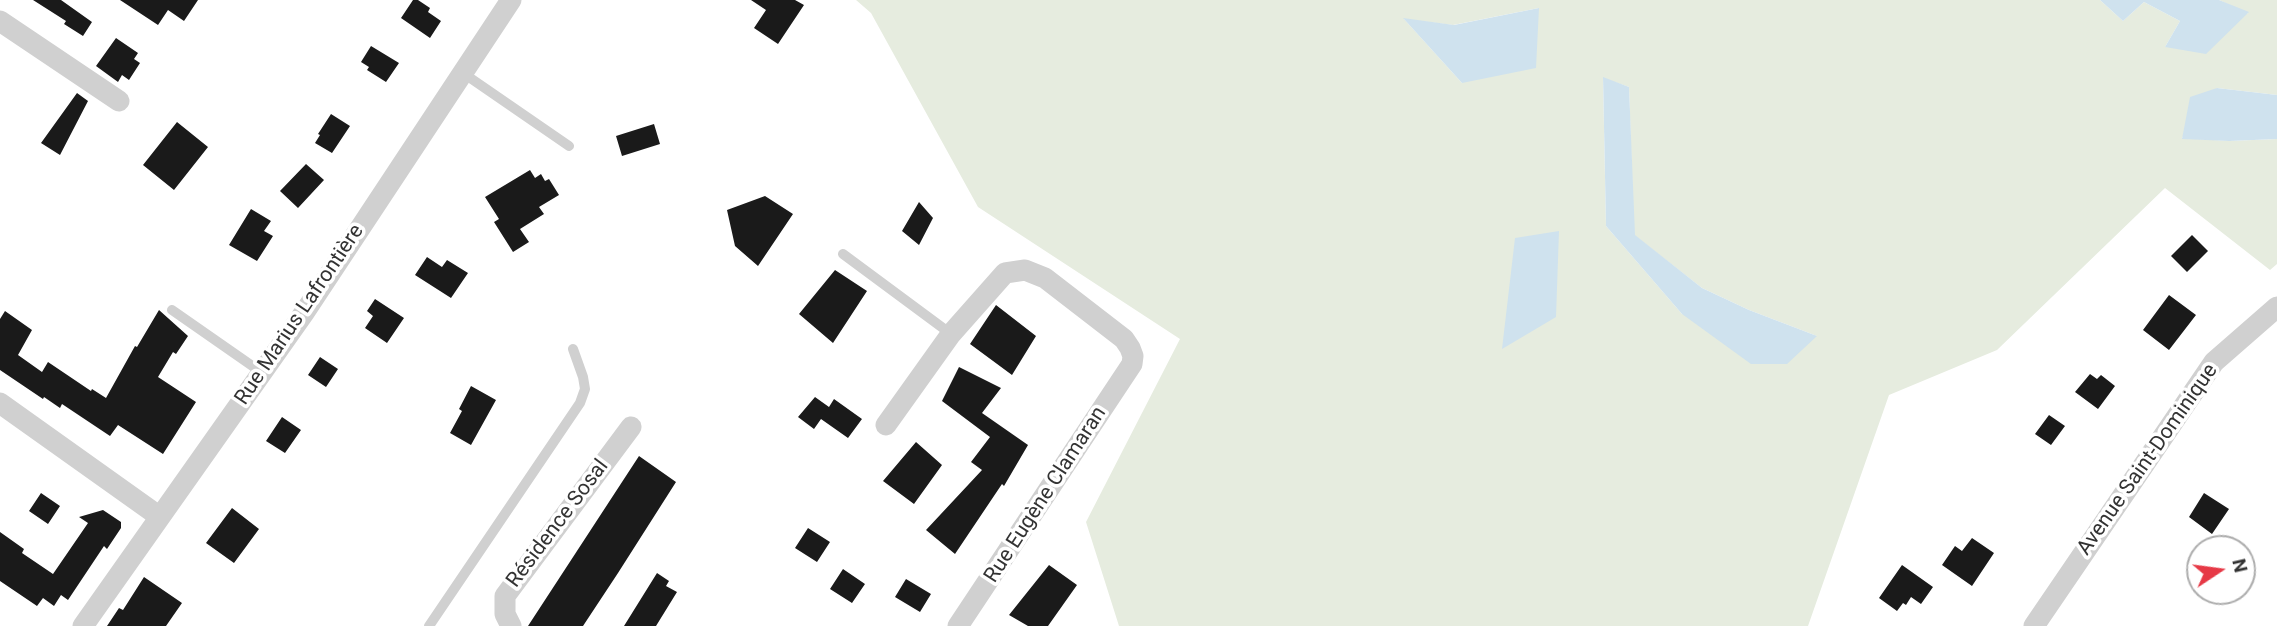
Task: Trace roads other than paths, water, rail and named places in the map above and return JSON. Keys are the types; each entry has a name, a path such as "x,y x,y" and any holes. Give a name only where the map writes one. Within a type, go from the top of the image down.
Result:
{"street":[{"name":"Rue Marius Lafrontière","path":"83,626 311,301 511,0"},
{"path":"0,21 119,101"},
{"name":"Rue Eugène Clamaran","path":"951,334 1004,273 1025,270 1045,278 1124,339 1133,356 1132,364 958,626"},
{"name":"Avenue Saint-Dominique","path":"2035,626 2214,362 2277,307"},
{"path":"886,425 951,334"},
{"path":"0,403 160,517"},
{"name":"Résidence Sosal","path":"511,626 505,614 505,596 631,427"}],"lane":[{"path":"463,73 569,146"},
{"path":"843,254 951,334"},
{"path":"172,310 261,372"},
{"path":"429,626 580,403 585,389 573,349"}],"water":[{"path":"2100,0 2219,0 2249,12 2206,54 2165,47 2180,21 2144,2 2123,21"},
{"path":"1539,8 1536,68 1462,83 1403,18 1454,25"},
{"path":"1603,77 1629,87 1635,235 1702,288 1749,310 1817,336 1787,364 1751,364 1682,314 1606,226"},
{"path":"2217,88 2277,95 2277,139 2182,139 2190,97"},
{"path":"1559,231 1556,317 1502,349 1515,238"}]}
